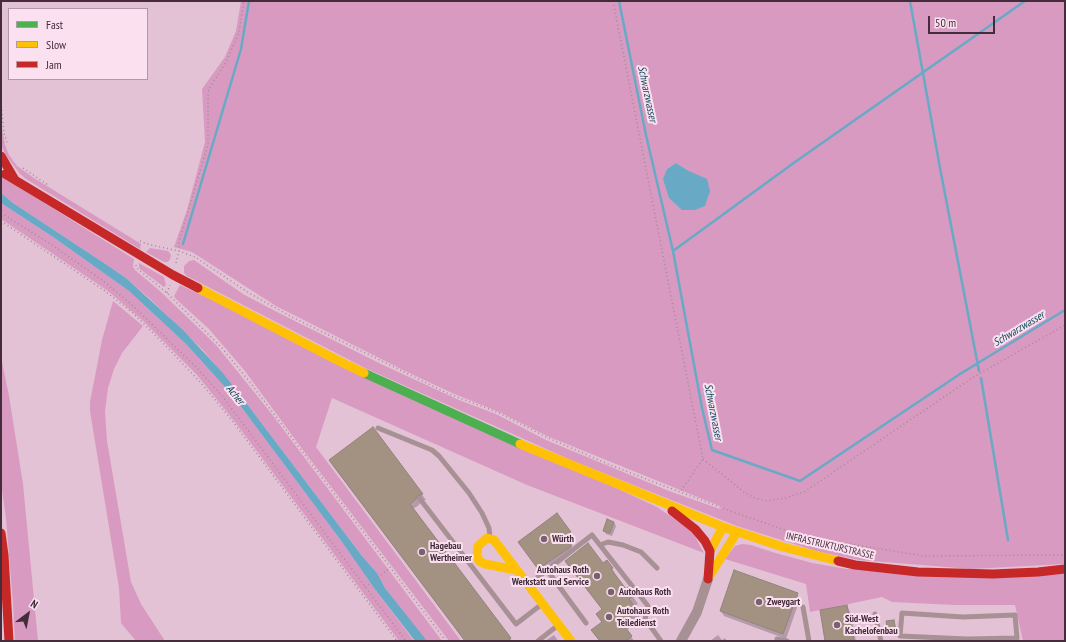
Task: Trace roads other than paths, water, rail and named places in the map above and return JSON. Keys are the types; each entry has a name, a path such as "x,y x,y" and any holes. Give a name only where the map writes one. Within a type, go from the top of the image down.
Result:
{"street":[{"path":"1,156 15,180"},
{"name":"INFRASTRUKTURSTRASSE","path":"1,171 173,275 335,360 501,436 723,527 782,547 855,565 918,572 993,574 1065,569"},
{"path":"659,501 700,534 710,551"},
{"path":"708,579 710,551 723,527"},
{"path":"681,641 696,612 708,579 737,532"},
{"path":"1,533 4,555 9,641"},
{"path":"516,570 485,564 479,561 477,555 478,546 487,538 494,540 571,641"}],"lane":[{"path":"378,428 432,450 439,456 468,493 482,514 489,528 491,539"},
{"path":"420,499 516,624 542,604"},
{"path":"528,585 592,535 648,606 645,619 661,641"},
{"path":"600,546 608,542 623,545 642,552 648,556 657,568"},
{"path":"546,570 586,623"},
{"path":"803,607 809,641"},
{"path":"902,613 963,617 1015,615 1017,638 967,640 900,636 902,613"},
{"path":"875,614 881,641"},
{"path":"538,641 558,625"},
{"path":"777,638 787,641"}],"water":[{"path":"676,163 707,179 710,191 705,206 695,210 682,210 669,198 663,179 667,169"},
{"name":"Acher","path":"1,193 13,203 126,278 183,330 222,372 238,392 362,556 377,573 385,588 427,641 415,641 374,588 342,542 233,396 186,344 129,291 53,237 1,203"}],"waterway":[{"path":"183,244 241,49 249,1"},
{"name":"Schwarzwasser","path":"619,1 646,135 673,251 702,408 712,450 800,481 960,374 1065,310"},
{"path":"910,1 979,371"},
{"path":"673,251 795,162 1025,1"},
{"path":"981,378 1008,540"}],"place":[{"name":"Würth","path":"544,539"},
{"name":"Hagebau Wertheimer","path":"422,552"},
{"name":"Autohaus Roth Werkstatt und Service","path":"597,576"},
{"name":"Autohaus Roth","path":"611,592"},
{"name":"Zweygart","path":"759,602"},
{"name":"Autohaus Roth Teiledienst","path":"609,617"},
{"name":"Süd-West Kachelofenbau","path":"837,625"}]}
